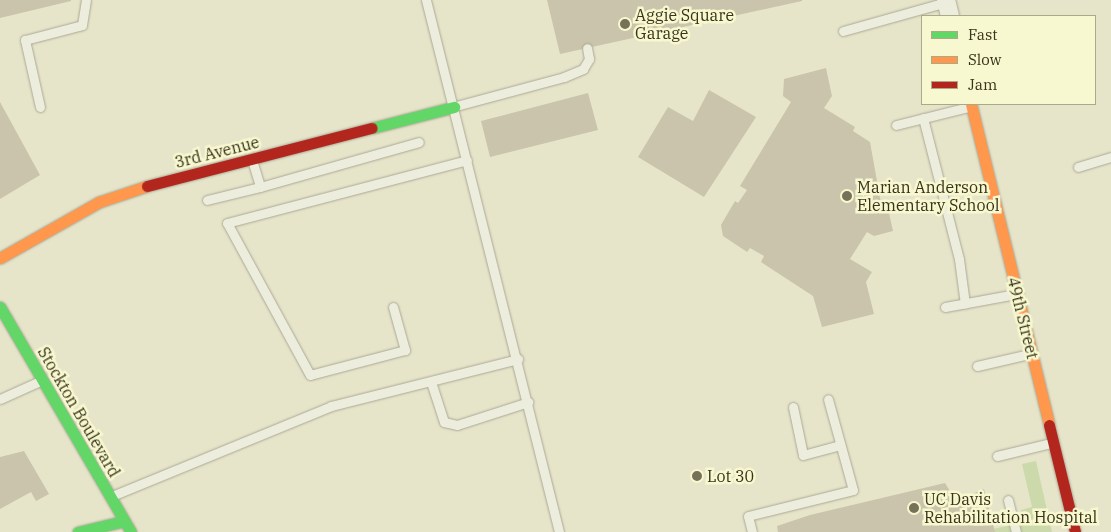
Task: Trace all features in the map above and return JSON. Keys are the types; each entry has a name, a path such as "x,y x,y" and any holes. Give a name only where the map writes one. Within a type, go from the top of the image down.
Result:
{"street":[{"name":"49th Street","path":"972,105 1076,532"},
{"name":"3rd Avenue","path":"0,258 99,202 128,191 454,107"},
{"name":"Stockton Boulevard","path":"0,307 131,532"},
{"path":"78,532 124,520"}],"lane":[{"path":"40,107 25,40 82,25 86,0"},
{"path":"426,0 518,359 559,532"},
{"path":"843,31 948,6"},
{"path":"454,107 564,77 583,68 589,59 587,48"},
{"path":"896,125 972,105"},
{"path":"923,118 959,259 965,304"},
{"path":"207,200 419,142"},
{"path":"1078,166 1111,157"},
{"path":"252,160 260,186"},
{"path":"393,307 405,350 310,375 227,223 467,160"},
{"path":"945,307 1018,294"},
{"path":"977,366 1032,353"},
{"path":"109,497 331,406 518,359"},
{"path":"0,399 43,380"},
{"path":"431,382 444,422 457,425 528,402"},
{"path":"752,532 748,516 853,490 828,400"},
{"path":"793,407 803,455 840,445"},
{"path":"997,456 1054,442"},
{"path":"1008,500 1016,532"}],"green space":[{"path":"1036,461 1052,532 980,532 1023,522 1021,510 1032,507 1022,464"}],"building":[{"path":"0,0 71,0 71,1 0,18"},
{"name":"Aggie Square Garage","path":"547,0 802,0 802,1 560,54"},
{"path":"826,68 832,96 824,108 855,127 853,131 870,142 882,209 889,213 893,231 874,236 867,232 850,259 872,272 866,282 874,314 822,327 813,296 761,262 764,256 750,248 747,252 723,236 721,225 735,201 738,203 747,190 740,186 791,102 783,96 784,79"},
{"path":"709,90 756,117 704,197 638,157 668,107 693,121"},
{"path":"588,93 598,130 490,157 481,121"},
{"path":"0,102 40,175 0,199"},
{"path":"24,451 49,494 36,501 31,492 0,509 0,457"},
{"name":"UC Davis Rehabilitation Hospital","path":"945,483 956,501 984,489 995,532 778,532 777,526 810,515"}],"traffic: fast":[{"path":"372,128 454,107"},
{"path":"0,307 131,532"},
{"path":"78,532 124,521"}],"traffic: slow":[{"path":"971,105 1049,425"},
{"path":"0,258 99,202 147,186"}],"traffic: jam":[{"path":"147,186 372,128"},
{"path":"1049,425 1075,532"}],"place":[{"name":"Aggie Square Garage","path":"625,24"},
{"name":"Marian Anderson Elementary School","path":"847,196"},
{"name":"Lot 30","path":"697,476"},
{"name":"UC Davis Rehabilitation Hospital","path":"914,508"}]}
